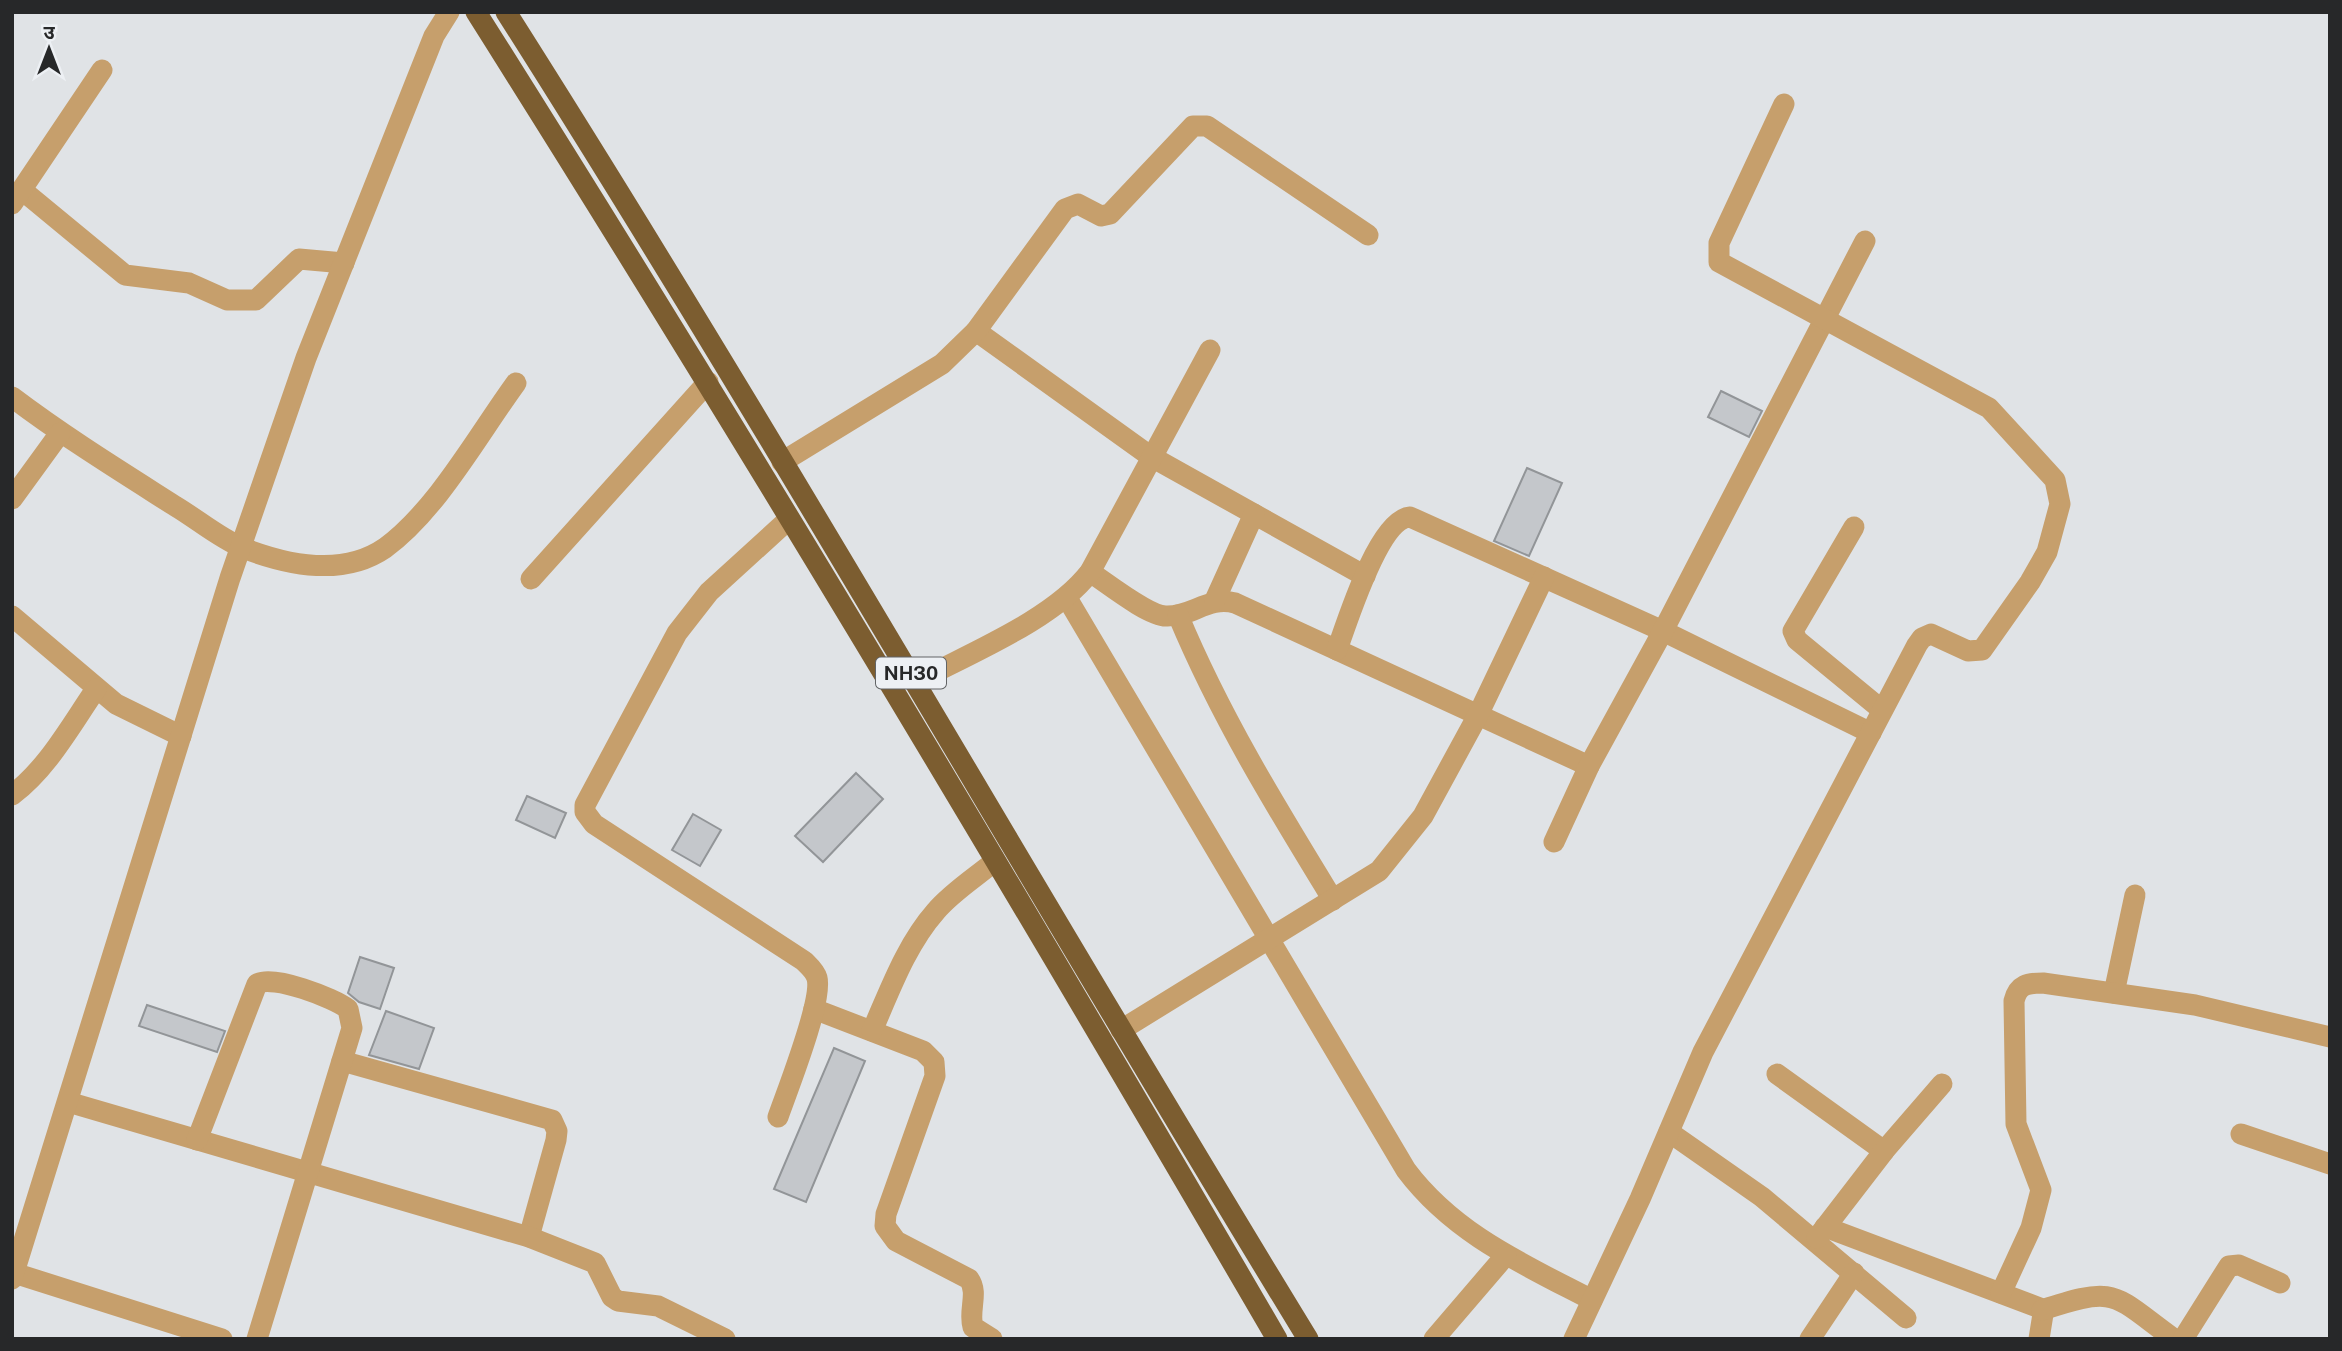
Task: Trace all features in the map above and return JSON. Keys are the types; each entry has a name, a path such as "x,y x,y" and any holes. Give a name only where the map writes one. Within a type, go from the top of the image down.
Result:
{"highway":[{"name":"NH30","path":"476,12 708,382 1277,1339"},
{"name":"NH30","path":"506,12 916,682 1121,1030 1308,1339"}],"street":[{"path":"222,1339 15,1264 241,547 306,358 434,36 449,12"},
{"path":"102,70 17,197 125,275 189,283 227,300 256,300 299,259 344,263"},
{"path":"1574,1339 1703,1052 1917,645 1926,635 1937,635 1974,652 1986,646 2039,569 2057,520 2061,497 2054,480 1989,408 1726,267 1717,256 1719,243 1784,104"},
{"path":"782,462 925,377 976,331 1065,209 1078,204 1101,216 1110,214 1193,126 1208,126 1368,235"},
{"path":"1554,842 1589,766 1663,631 1864,241"},
{"path":"976,331 1150,456 1365,576"},
{"path":"916,682 1067,598 1090,572 1150,456 1210,350"},
{"path":"531,579 708,382"},
{"path":"12,397 60,433 241,547 286,561 318,566 342,565 383,549 408,529 516,383"},
{"path":"12,499 60,433"},
{"path":"1215,600 1254,514"},
{"path":"1337,650 1365,576 1392,526 1401,518 1410,517 1663,631 1871,733"},
{"path":"778,1117 814,1009 817,979 804,961 594,824 585,812 588,797 677,633 709,592 788,520"},
{"path":"1854,527 1793,631 1797,640 1882,710"},
{"path":"1090,572 1163,616 1178,615 1215,600 1235,603 1589,766"},
{"path":"1121,1030 1379,871 1423,816 1478,715 1544,577"},
{"path":"1067,598 1406,1170 1424,1195 1449,1218 1506,1255 1592,1300"},
{"path":"1178,615 1203,677 1245,757 1334,900"},
{"path":"12,616 96,689 142,718 181,736"},
{"path":"12,795 28,783 47,761 96,689"},
{"path":"872,1031 901,966 922,928 937,909 995,862"},
{"path":"2113,993 2135,895"},
{"path":"197,1140 253,992 263,980 279,982 348,1009 352,1028 257,1339"},
{"path":"2001,1293 2031,1228 2041,1190 2016,1124 2016,992 2024,984 2043,983 2195,1005 2330,1037"},
{"path":"814,1009 923,1051 931,1057 935,1076 886,1214 887,1231 896,1241 969,1279 973,1287 973,1326 992,1339"},
{"path":"342,1061 552,1120 557,1131 556,1140 529,1237"},
{"path":"1777,1074 1884,1151"},
{"path":"1821,1233 1884,1151 1942,1084"},
{"path":"68,1102 529,1237 595,1263 612,1297 618,1301 658,1306 725,1339"},
{"path":"1669,1132 1762,1197 1821,1233 2001,1293 2042,1310 2084,1297 2113,1296 2174,1339"},
{"path":"2241,1134 2330,1164"},
{"path":"1821,1233 1854,1273 1906,1318"},
{"path":"1434,1339 1506,1255"},
{"path":"2183,1339 2228,1266 2239,1265 2280,1283"},
{"path":"1810,1339 1854,1273"},
{"path":"2039,1339 2042,1310"}],"building":[{"path":"1721,391 1762,411 1749,437 1708,417"},
{"path":"1527,468 1562,483 1529,556 1494,541"},
{"path":"856,773 883,799 823,862 795,836"},
{"path":"527,796 566,813 555,838 516,820"},
{"path":"693,814 721,830 700,866 672,850"},
{"path":"360,957 394,968 380,1009 359,1002 348,993"},
{"path":"147,1005 225,1031 217,1052 139,1026"},
{"path":"386,1011 434,1028 419,1069 369,1055"},
{"path":"834,1048 865,1061 806,1202 774,1189"}]}
